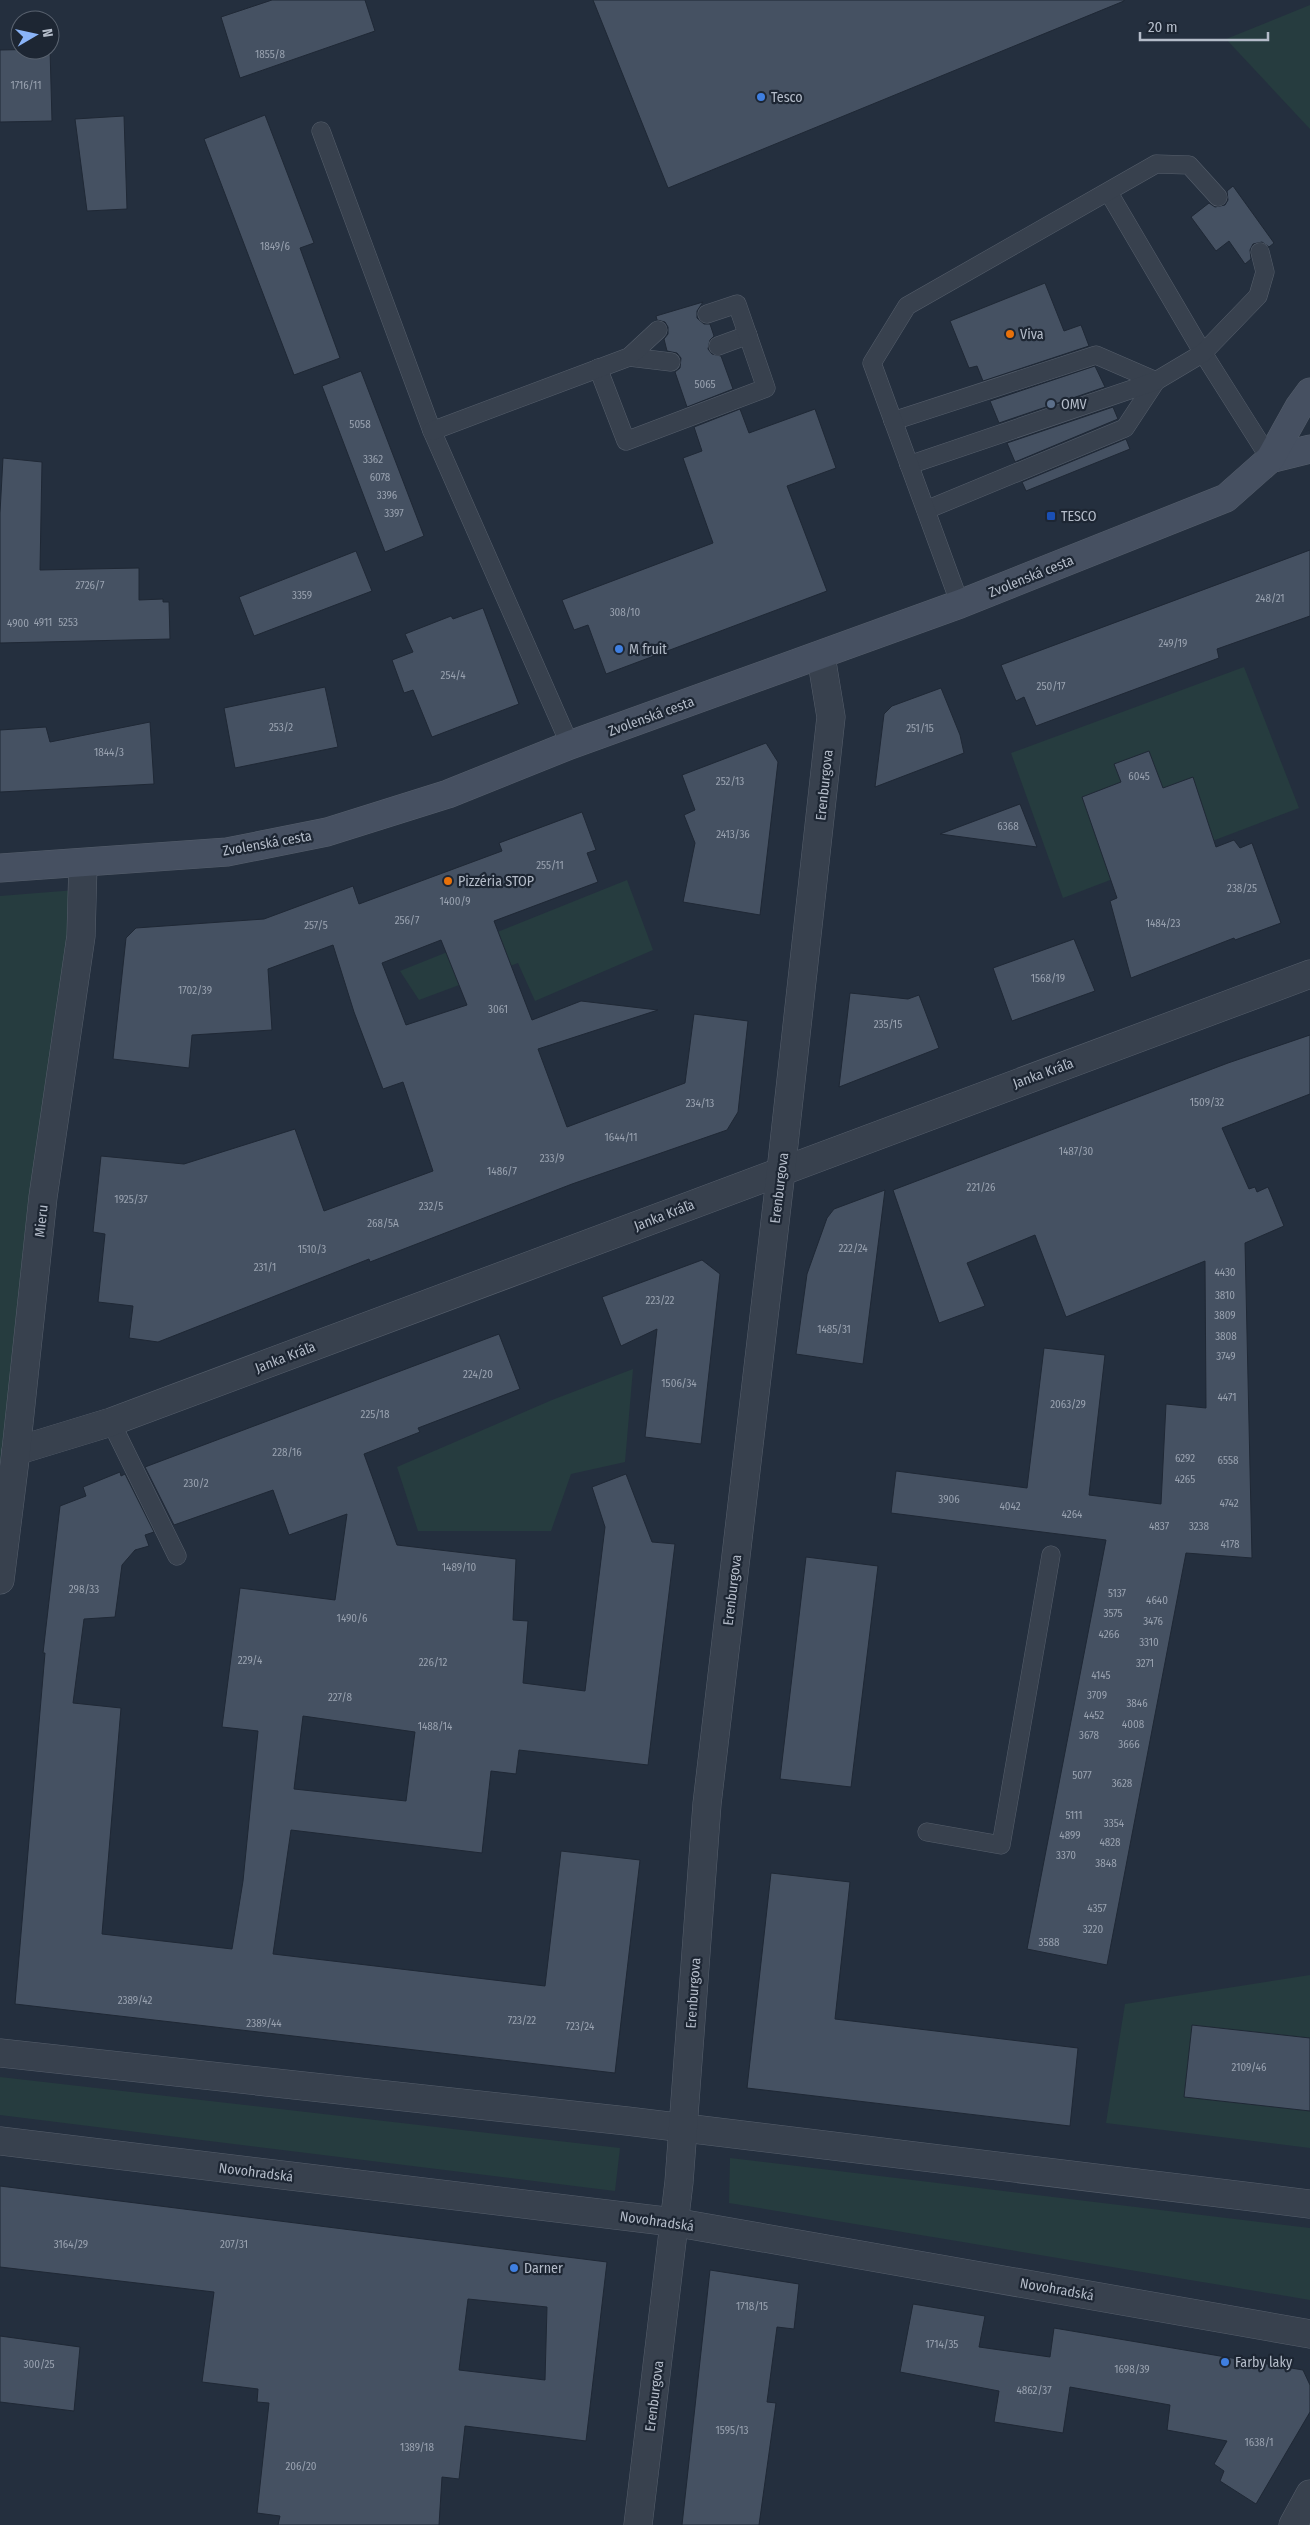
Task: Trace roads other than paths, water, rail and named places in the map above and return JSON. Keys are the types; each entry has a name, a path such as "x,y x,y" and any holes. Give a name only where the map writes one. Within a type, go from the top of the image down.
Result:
{"street":[{"name":"Zvolenská cesta","path":"0,868 83,864 227,852 327,832 448,794 570,745 821,656 960,604 1226,498 1270,459 1299,407 1310,392"},
{"name":"Zvolenská cesta","path":"1270,459 1310,448"},
{"name":"Erenburgova","path":"638,2525 670,2263 684,2127 707,1804 781,1171 831,717 821,656"},
{"name":"Mieru","path":"0,1580 16,1452 43,1197 81,936 83,864"},
{"name":"Janka Kráľa","path":"16,1452 111,1422 1310,974"},
{"path":"0,2053 684,2127 1310,2204"},
{"name":"Novohradská","path":"0,2141 673,2222 1310,2334"},
{"path":"1293,2525 1310,2494"}],"lane":[{"path":"321,131 432,431 570,745"},
{"path":"960,604 872,363 906,306 1109,193 1156,164 1188,165 1218,197"},
{"path":"1109,193 1203,353 1270,459"},
{"path":"909,465 1156,381 1203,353 1258,296 1265,272 1260,252"},
{"path":"598,368 626,442 766,388 737,304 707,314"},
{"path":"432,431 629,357 658,330"},
{"path":"718,346 748,336"},
{"path":"893,420 1096,355 1156,381"},
{"path":"629,357 671,362"},
{"path":"926,510 1125,428 1156,381"},
{"path":"111,1422 177,1556"},
{"path":"927,1832 1001,1845 1052,1555"}],"place":[{"name":"Tesco","path":"761,97"},
{"name":"Viva","path":"1010,334"},
{"name":"OMV","path":"1051,404"},
{"name":"TESCO","path":"1051,516"},
{"name":"M fruit","path":"619,649"},
{"name":"Pizzéria STOP","path":"448,881"},
{"name":"Darner","path":"514,2268"},
{"name":"Farby laky","path":"1225,2362"}]}
